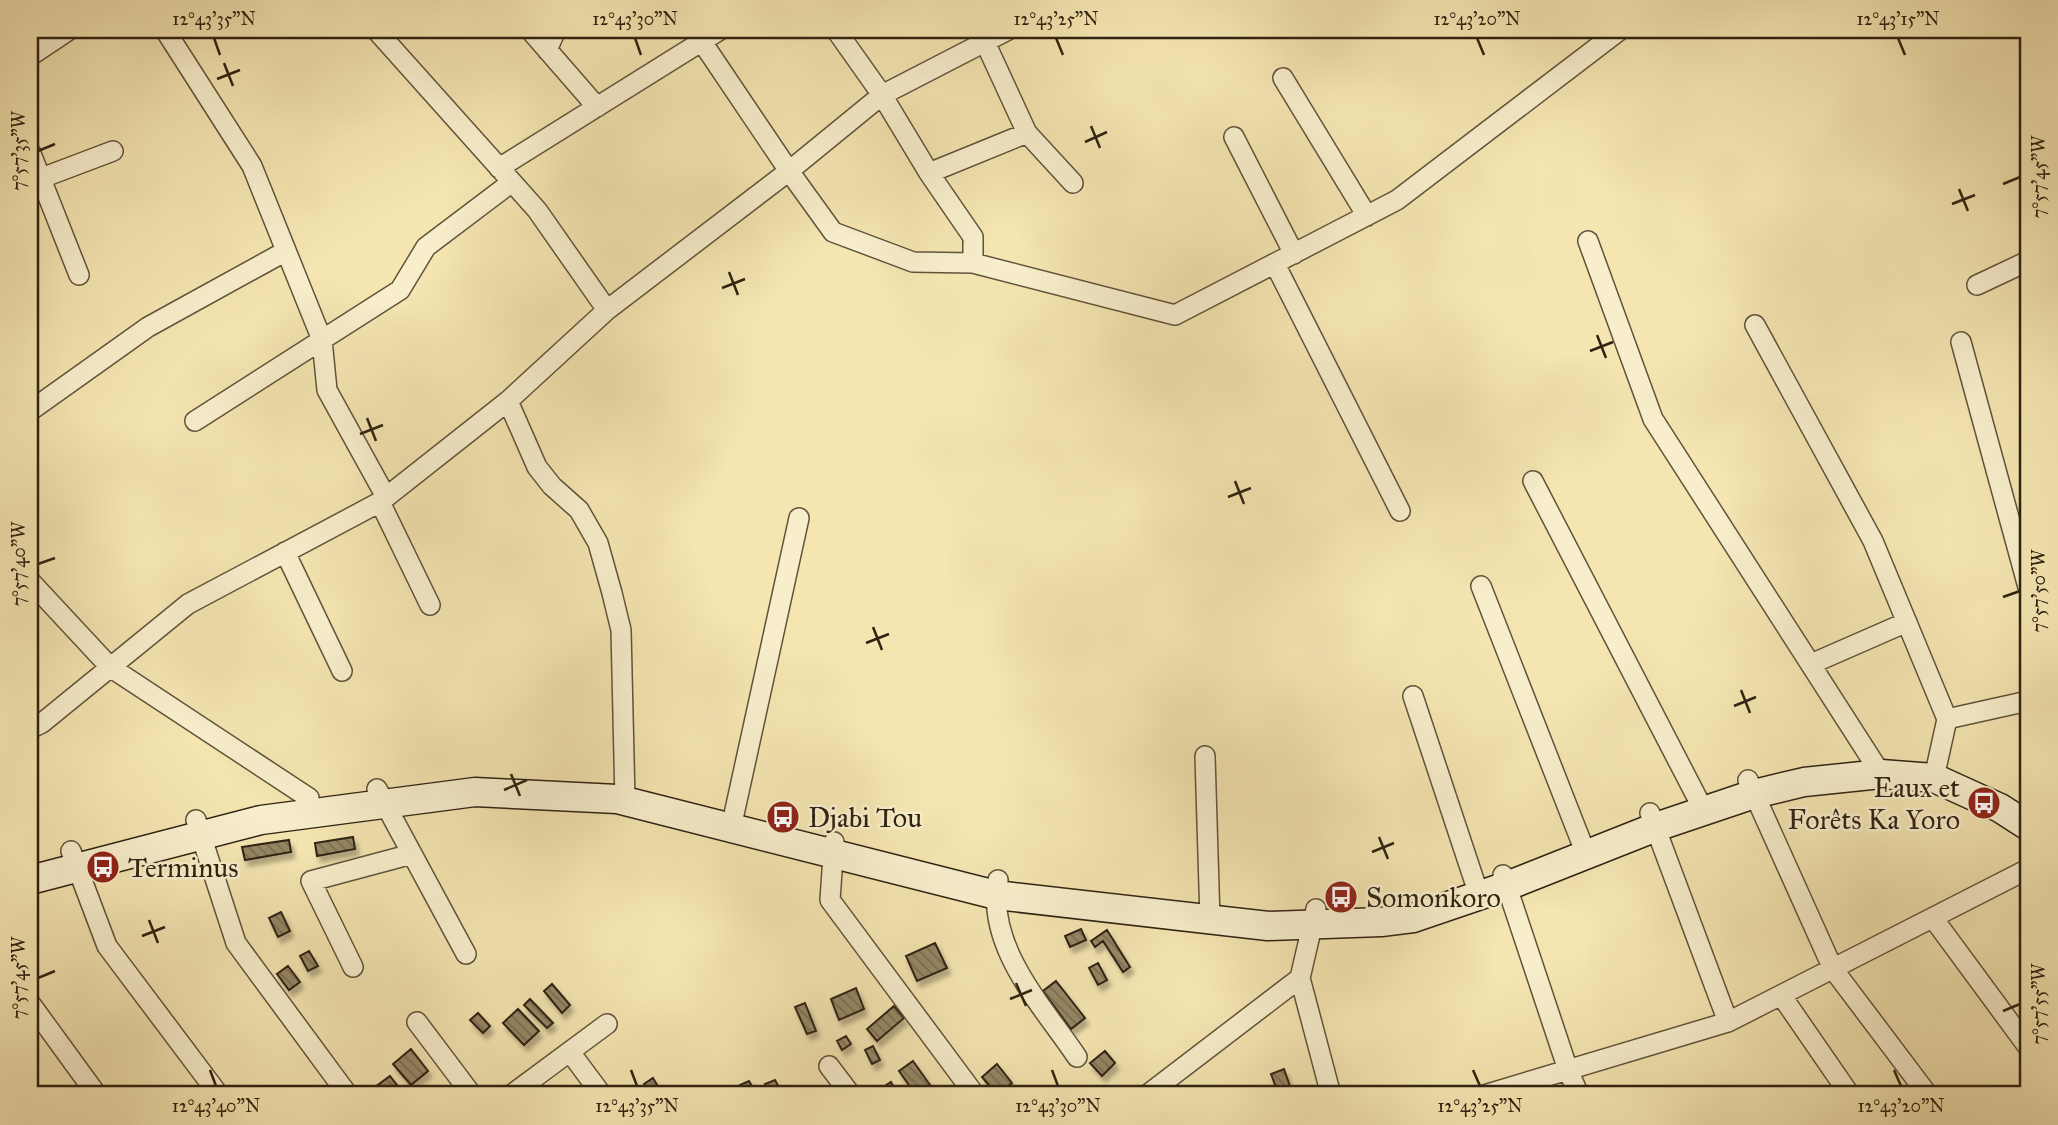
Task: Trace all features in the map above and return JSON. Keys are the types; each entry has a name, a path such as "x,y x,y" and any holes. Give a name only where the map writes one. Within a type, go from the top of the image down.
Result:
{"main road":[{"path":"198,828 261,820 475,776 625,793 997,887 1210,912 1269,911 1314,917 1408,904 1477,889 1653,820 1751,787 1800,767 1876,767 1936,771 2006,793 2028,808"},
{"path":"1936,771 2028,826"},
{"path":"33,872 198,828 259,805 309,798 381,796"}],"street":[{"path":"30,56 69,30"},
{"path":"165,30 252,166 322,340 327,390 383,499 430,605"},
{"path":"376,30 537,210 607,310"},
{"path":"530,30 597,107"},
{"path":"547,50 556,30"},
{"path":"195,421 400,290 426,247 506,175 698,36 720,30"},
{"path":"836,30 882,94 929,173 972,237 973,263"},
{"path":"30,729 42,723 188,604 383,499 508,401 607,310 789,172 882,94 1008,30"},
{"path":"698,36 789,172 833,232 913,262 973,263 1175,315 1397,200 1620,30"},
{"path":"985,42 1027,133 1073,183"},
{"path":"1283,78 1367,216"},
{"path":"929,173 1027,133"},
{"path":"1234,137 1294,254"},
{"path":"35,180 113,150"},
{"path":"30,151 35,180 79,275"},
{"path":"1588,241 1653,419 1876,767"},
{"path":"30,411 148,327 286,251"},
{"path":"1978,285 2028,261"},
{"path":"1275,264 1400,511"},
{"path":"1755,325 1873,541 1947,719 1936,771"},
{"path":"1961,342 2020,528 2028,587"},
{"path":"508,401 537,467 552,486 579,510 598,543 621,630 625,793"},
{"path":"1533,481 1700,804"},
{"path":"732,821 799,518"},
{"path":"285,552 342,671"},
{"path":"1481,586 1583,848"},
{"path":"33,590 110,667 309,798"},
{"path":"1811,664 1907,622"},
{"path":"1413,696 1477,889"},
{"path":"1947,719 2028,701"},
{"path":"1205,756 1210,912"},
{"path":"1751,787 1833,969 1928,1095"},
{"path":"381,796 466,954"},
{"path":"1653,820 1728,1022"},
{"path":"198,828 236,943 348,1095"},
{"path":"834,847 830,900 975,1095"},
{"path":"353,967 311,881 412,854"},
{"path":"74,859 107,946 219,1095"},
{"path":"1484,1095 1728,1022 2028,869"},
{"path":"1505,880 1567,1070 1579,1095"},
{"path":"997,887 1006,952 1077,1057"},
{"path":"1314,917 1300,978 1331,1095"},
{"path":"1933,918 2028,1048"},
{"path":"1147,1095 1300,978"},
{"path":"1781,995 1850,1095"},
{"path":"30,1003 97,1095"},
{"path":"417,1022 472,1095"},
{"path":"511,1095 607,1024"},
{"path":"570,1052 602,1095"},
{"path":"829,1066 851,1095"}],"building":[{"path":"353,837 355,849 317,856 315,843"},
{"path":"289,840 291,852 245,860 242,847"},
{"path":"281,912 290,931 278,937 269,918"},
{"path":"1081,929 1086,940 1070,947 1065,936"},
{"path":"1107,930 1130,967 1123,972 1103,941 1095,947 1091,941"},
{"path":"935,943 947,968 917,981 906,956"},
{"path":"309,951 318,966 308,971 300,956"},
{"path":"1098,963 1107,980 1098,985 1089,968"},
{"path":"288,966 300,982 289,990 277,974"},
{"path":"1056,981 1085,1018 1071,1029 1043,991"},
{"path":"552,984 570,1005 562,1013 544,991"},
{"path":"856,988 864,1009 839,1020 831,999"},
{"path":"530,999 553,1023 547,1028 524,1005"},
{"path":"805,1003 816,1031 807,1034 795,1007"},
{"path":"894,1006 904,1018 877,1041 867,1029"},
{"path":"518,1009 539,1031 524,1045 503,1023"},
{"path":"478,1013 490,1026 483,1033 470,1020"},
{"path":"846,1036 851,1044 842,1050 837,1041"},
{"path":"873,1046 880,1060 872,1064 865,1050"},
{"path":"411,1049 428,1071 411,1085 393,1064"},
{"path":"1105,1051 1115,1063 1102,1076 1090,1063"},
{"path":"913,1061 937,1095 916,1095 899,1071"},
{"path":"997,1064 1012,1083 997,1095 982,1077"},
{"path":"1284,1069 1293,1095 1279,1095 1271,1074"},
{"path":"390,1076 403,1093 381,1095 375,1087"},
{"path":"653,1078 663,1095 642,1095 640,1092 647,1089 644,1084"},
{"path":"775,1080 783,1095 771,1095 765,1084"},
{"path":"749,1081 757,1095 745,1095 740,1085"},
{"path":"891,1082 898,1095 888,1095 883,1087"},
{"path":"1047,1088 1053,1095 1039,1095"}],"place":[{"name":"Eaux et Forêts Ka Yoro","path":"1984,803"},
{"name":"Djabi Tou","path":"783,817"},
{"name":"Terminus","path":"103,867"},
{"name":"Somonkoro","path":"1341,897"}]}
